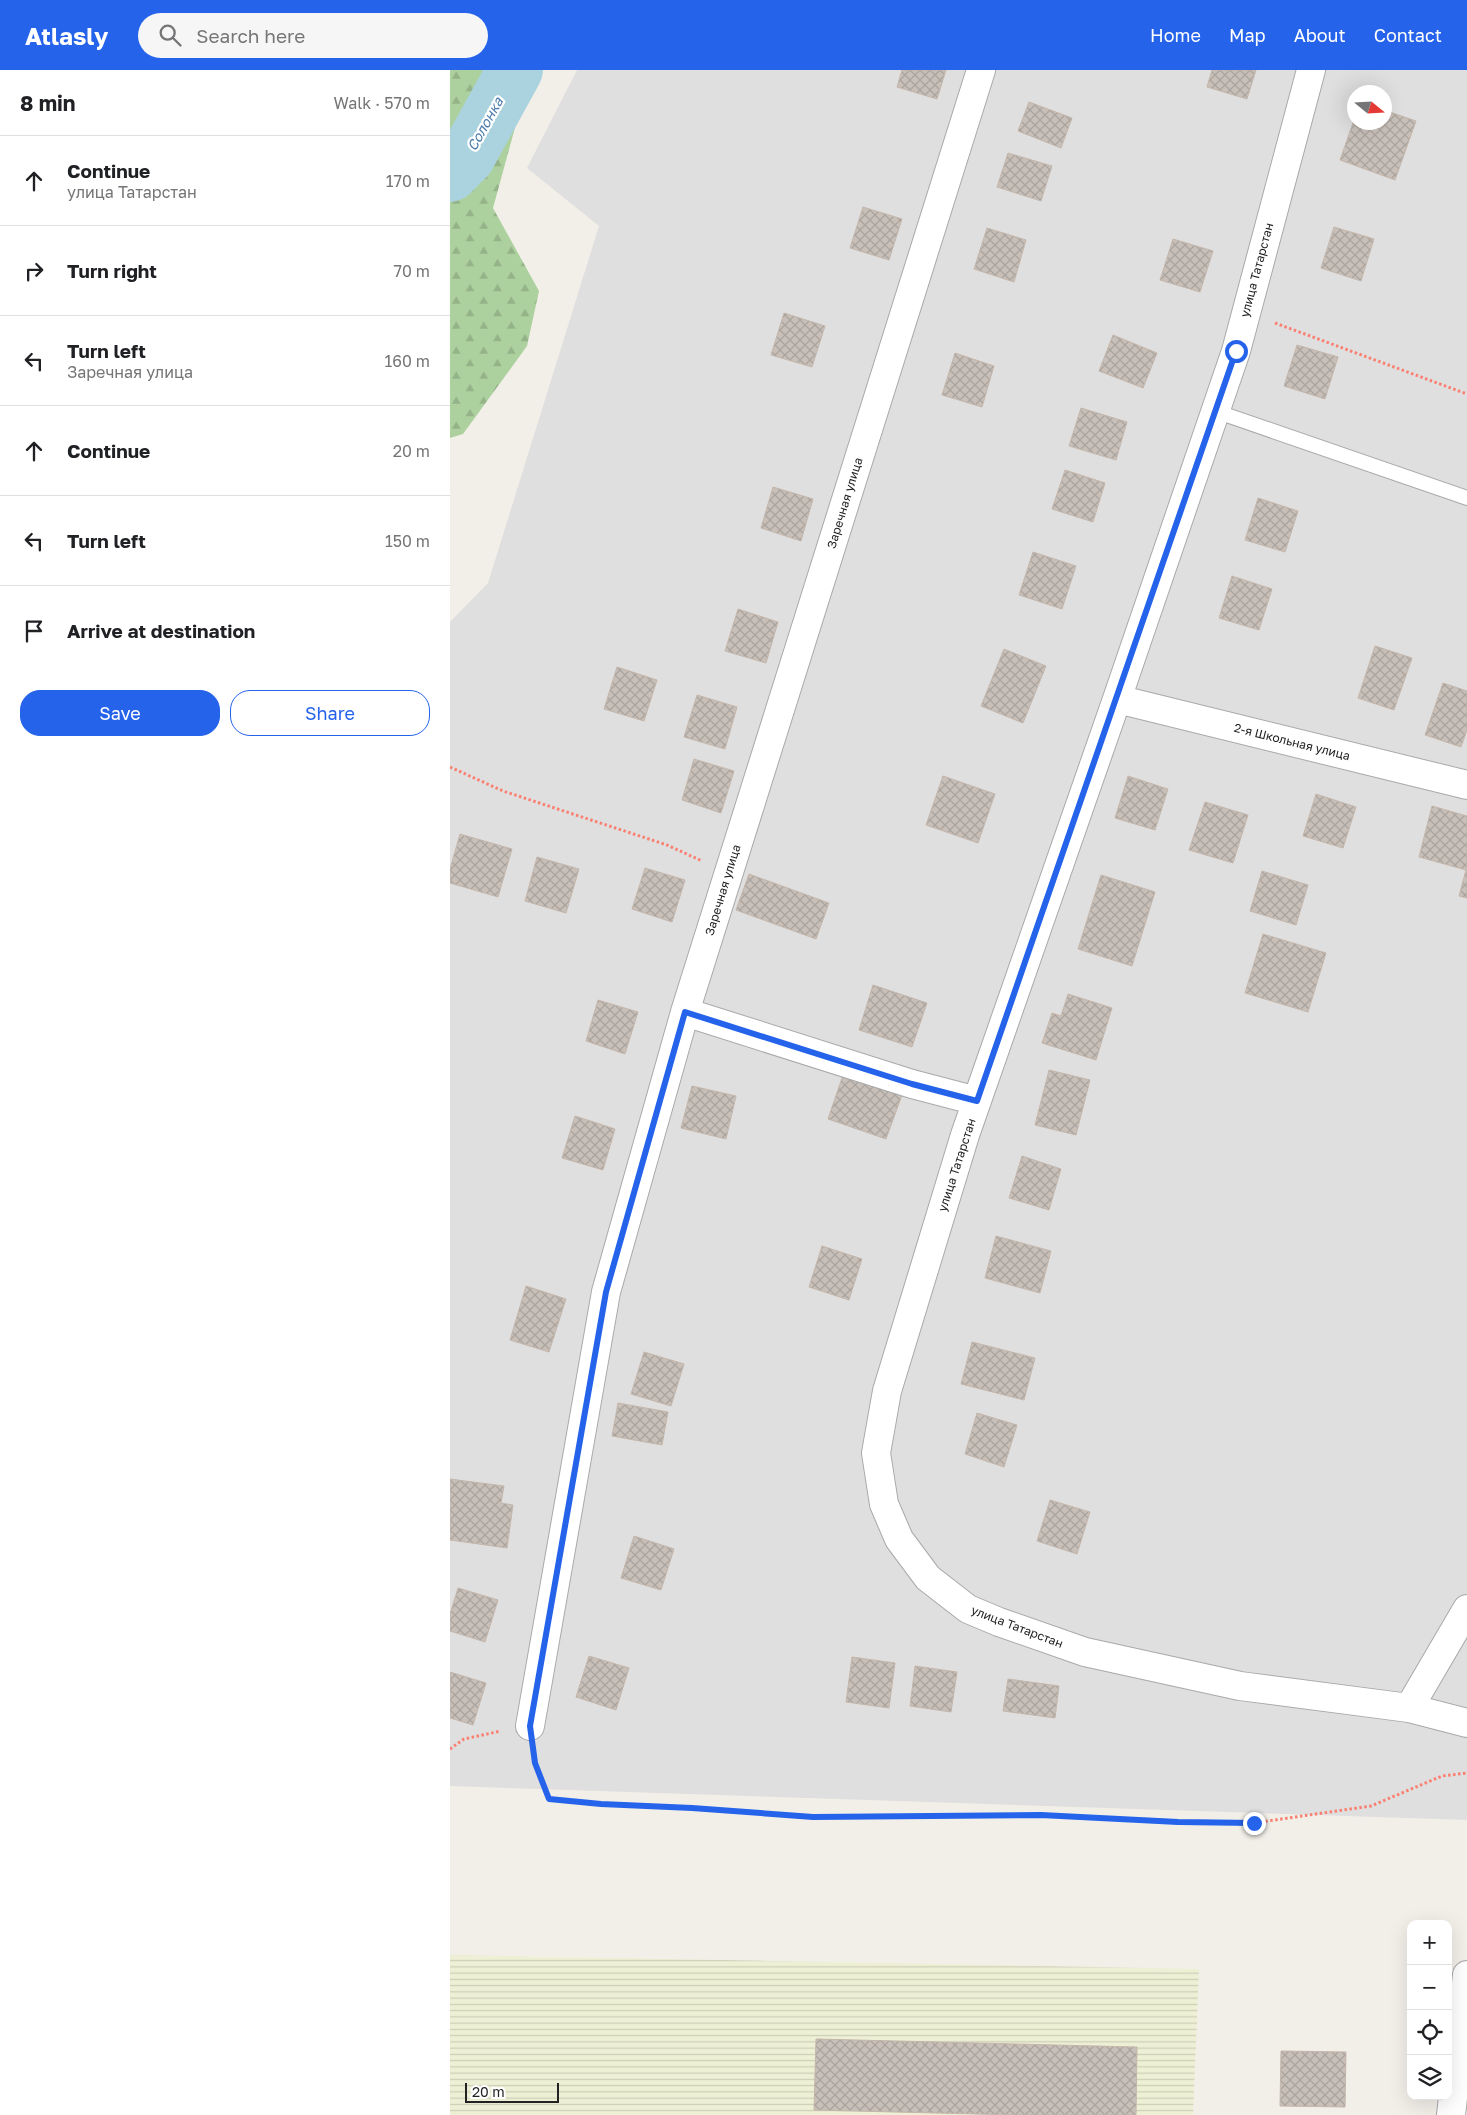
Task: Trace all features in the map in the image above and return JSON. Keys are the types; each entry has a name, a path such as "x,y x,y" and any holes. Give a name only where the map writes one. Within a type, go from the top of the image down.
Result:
{"street":[{"name":"Заречная улица","path":"530,1726 606,1292 685,1012 981,70"},
{"name":"улица Татарстан","path":"1311,70 1236,351 977,1101 887,1391 876,1453 884,1504 899,1539 928,1578 968,1609 999,1622 1085,1652 1240,1686 1409,1708 1467,1723"},
{"name":"2-я Школьная улица","path":"1117,699 1467,785"},
{"path":"685,1012 912,1084 977,1101"},
{"path":"1409,1708 1467,1609"},
{"path":"1451,2115 1467,1976"}],"lane":[{"path":"1215,411 1467,498"}],"path":[{"path":"1246,312 1467,394"},
{"path":"450,767 503,791 667,845 728,873"},
{"path":"450,1749 464,1739 530,1726 535,1763 549,1799 813,1817 1041,1815 1178,1822 1254,1823 1371,1806 1442,1776 1467,1773"}],"shaded area":[{"path":"577,70 1467,70 1467,1820 450,1786 450,622 488,583 599,226 527,168"}],"green space":[{"path":"450,70 541,70 521,106 493,208 539,291 527,346 463,434 450,438"},
{"path":"450,1955 1199,1969 1193,2115 450,2115"}],"building":[{"path":"902,70 946,70 937,99 897,87"},
{"path":"1212,70 1256,70 1247,99 1207,87"},
{"path":"1029,102 1072,118 1061,148 1018,131"},
{"path":"1392,113 1416,121 1395,180 1340,160 1350,130 1392,130"},
{"path":"1008,153 1052,166 1041,201 997,187"},
{"path":"863,207 902,219 889,260 850,248"},
{"path":"1334,227 1374,239 1361,281 1321,268"},
{"path":"987,228 1026,240 1014,282 974,269"},
{"path":"1173,239 1213,251 1200,292 1160,280"},
{"path":"784,313 825,326 812,367 771,355"},
{"path":"1113,335 1157,353 1143,388 1099,371"},
{"path":"1297,345 1338,357 1325,399 1284,386"},
{"path":"955,353 994,366 982,407 942,395"},
{"path":"1081,408 1127,422 1116,460 1069,446"},
{"path":"1065,470 1105,483 1093,522 1052,509"},
{"path":"773,487 813,499 801,541 761,528"},
{"path":"1258,498 1298,511 1285,552 1245,540"},
{"path":"1033,552 1076,566 1062,609 1019,595"},
{"path":"1232,576 1272,589 1259,630 1219,618"},
{"path":"738,609 778,622 766,663 725,651"},
{"path":"1375,646 1412,658 1394,710 1358,698"},
{"path":"1004,649 1046,666 1023,723 981,706"},
{"path":"617,667 657,680 644,721 604,709"},
{"path":"1443,683 1467,691 1467,730 1461,747 1425,735"},
{"path":"697,695 737,707 725,749 684,737"},
{"path":"694,759 734,771 721,813 682,800"},
{"path":"943,776 995,794 978,843 926,825"},
{"path":"1128,776 1168,789 1155,830 1115,818"},
{"path":"1316,794 1356,807 1343,848 1303,836"},
{"path":"1205,802 1248,815 1233,863 1189,850"},
{"path":"1432,806 1467,816 1467,898 1459,896 1466,870 1419,857"},
{"path":"460,834 512,849 498,897 450,883 450,869"},
{"path":"537,857 579,869 566,913 525,901"},
{"path":"645,868 685,880 672,922 632,909"},
{"path":"1262,871 1308,885 1296,925 1250,911"},
{"path":"749,874 829,903 816,939 736,910"},
{"path":"1101,875 1155,892 1132,966 1078,949"},
{"path":"1263,934 1326,953 1308,1012 1245,993"},
{"path":"873,985 927,1003 912,1047 859,1030"},
{"path":"1068,994 1112,1008 1096,1060 1042,1043 1052,1013 1061,1016"},
{"path":"598,1000 638,1012 625,1054 586,1041"},
{"path":"1049,1070 1090,1080 1076,1135 1035,1125"},
{"path":"843,1075 902,1095 886,1139 828,1119"},
{"path":"692,1086 736,1096 726,1139 681,1128"},
{"path":"575,1116 615,1129 603,1170 562,1158"},
{"path":"1022,1156 1061,1169 1049,1210 1009,1198"},
{"path":"996,1236 1051,1251 1040,1293 985,1278"},
{"path":"822,1246 862,1259 849,1300 809,1287"},
{"path":"526,1286 566,1299 549,1352 510,1340"},
{"path":"972,1342 1035,1358 1024,1400 961,1384"},
{"path":"644,1352 684,1364 671,1406 631,1394"},
{"path":"618,1403 668,1412 662,1445 612,1436"},
{"path":"977,1413 1017,1425 1004,1467 965,1454"},
{"path":"450,1479 504,1486 501,1503 513,1505 507,1548 450,1540"},
{"path":"1050,1500 1090,1512 1077,1554 1037,1541"},
{"path":"634,1536 674,1549 661,1590 621,1578"},
{"path":"458,1588 498,1600 485,1642 450,1631 450,1614"},
{"path":"589,1656 629,1668 616,1710 576,1697"},
{"path":"852,1657 895,1663 889,1708 846,1702"},
{"path":"915,1666 957,1672 951,1712 910,1706"},
{"path":"450,1672 486,1683 473,1725 450,1718"},
{"path":"1008,1679 1059,1686 1055,1718 1003,1711"},
{"path":"816,2039 1137,2047 1136,2115 1016,2115 814,2110"},
{"path":"1281,2051 1346,2052 1345,2107 1280,2106"}],"waterway":[{"name":"Солонка","path":"450,174 467,157 515,70"}],"route":[{"path":"1236,351 977,1101 912,1084 685,1012 606,1292 530,1726 535,1763 549,1799 813,1817 1041,1815 1178,1822 1254,1823"}]}
